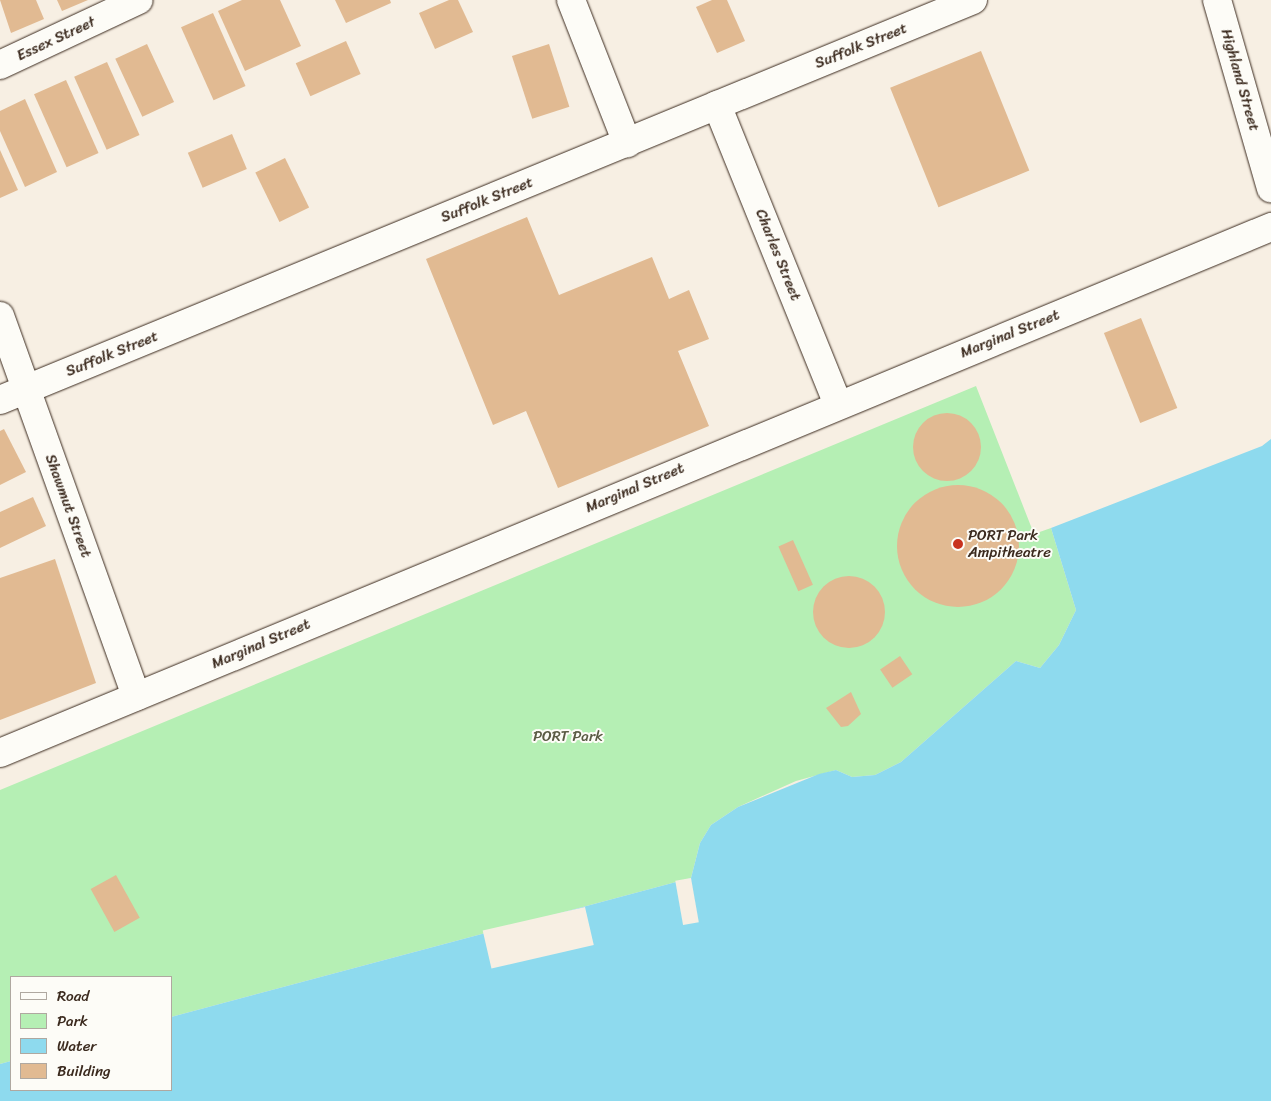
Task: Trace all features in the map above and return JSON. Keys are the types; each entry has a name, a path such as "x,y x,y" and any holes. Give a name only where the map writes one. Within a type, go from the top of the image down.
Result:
{"street":[{"name":"Essex Street","path":"0,65 139,0"},
{"path":"571,0 626,142"},
{"name":"Suffolk Street","path":"0,400 973,0"},
{"name":"Highland Street","path":"1217,0 1271,188"},
{"name":"Charles Street","path":"717,105 838,404"},
{"name":"Marginal Street","path":"0,753 838,404 1271,227"},
{"name":"Shawmut Street","path":"0,316 136,696"}],"green space":[{"name":"PORT Park","path":"976,386 1034,534 1051,528 1076,610 1059,645 1040,668 1016,661 901,762 875,775 852,777 836,770 796,781 738,807 711,825 700,843 691,878 172,1017 172,976 10,976 10,1061 0,1064 0,790"}],"water":[{"path":"1271,439 1271,1101 0,1101 0,1064 10,1061 10,1091 172,1091 172,1017 691,878 700,843 711,825 738,807 819,774 836,770 852,777 875,775 901,762 1016,661 1040,668 1059,645 1076,610 1051,528 1262,446"}],"pier":[{"path":"691,878 699,922 683,925 675,881"},
{"path":"585,907 594,945 491,969 483,931"}],"building":[{"path":"0,0 36,0 44,19 11,33"},
{"path":"57,0 88,0 62,11"},
{"path":"242,0 280,0 301,46 245,71 218,11"},
{"path":"335,0 390,0 391,3 346,23"},
{"path":"449,0 458,0 473,32 435,49 419,13"},
{"path":"712,0 727,0 745,41 717,53 696,7"},
{"path":"213,13 246,86 214,100 181,27"},
{"path":"346,41 361,74 310,96 296,63"},
{"path":"147,44 174,102 142,117 115,59"},
{"path":"549,44 569,107 532,119 512,56"},
{"path":"981,51 1029,171 938,207 890,88"},
{"path":"107,62 140,135 107,150 74,77"},
{"path":"66,80 99,153 67,167 34,94"},
{"path":"25,99 57,172 25,187 0,131 0,111"},
{"path":"232,134 247,169 203,188 188,153"},
{"path":"0,150 18,190 0,198"},
{"path":"285,158 309,207 279,222 255,172"},
{"path":"527,217 559,295 652,257 669,299 689,290 709,339 678,351 709,426 558,488 526,411 493,425 426,259"},
{"path":"1141,318 1177,408 1140,423 1104,333"},
{"path":"954,413 966,419 975,428 981,440 979,460 971,471 954,481 940,481 923,471 915,460 913,440 923,423 934,415"},
{"path":"4,429 26,472 0,485 0,431"},
{"name":"PORT Park Ampitheatre","path":"958,485 981,490 1001,503 1014,523 1019,546 1014,569 1001,589 981,602 958,607 935,602 915,589 902,569 897,546 902,523 915,503 935,490"},
{"path":"33,497 46,526 0,548 0,512"},
{"path":"793,540 813,585 798,591 778,547"},
{"path":"55,559 96,683 0,720 0,578"},
{"path":"849,576 869,582 879,592 885,612 879,632 869,642 849,648 829,642 819,632 813,612 819,592 829,582"},
{"path":"900,656 912,674 892,688 880,669"},
{"path":"851,692 861,714 848,726 841,727 826,708"},
{"path":"116,875 140,918 114,932 91,889"}],"place":[{"name":"PORT Park Ampitheatre","path":"958,544"}]}
